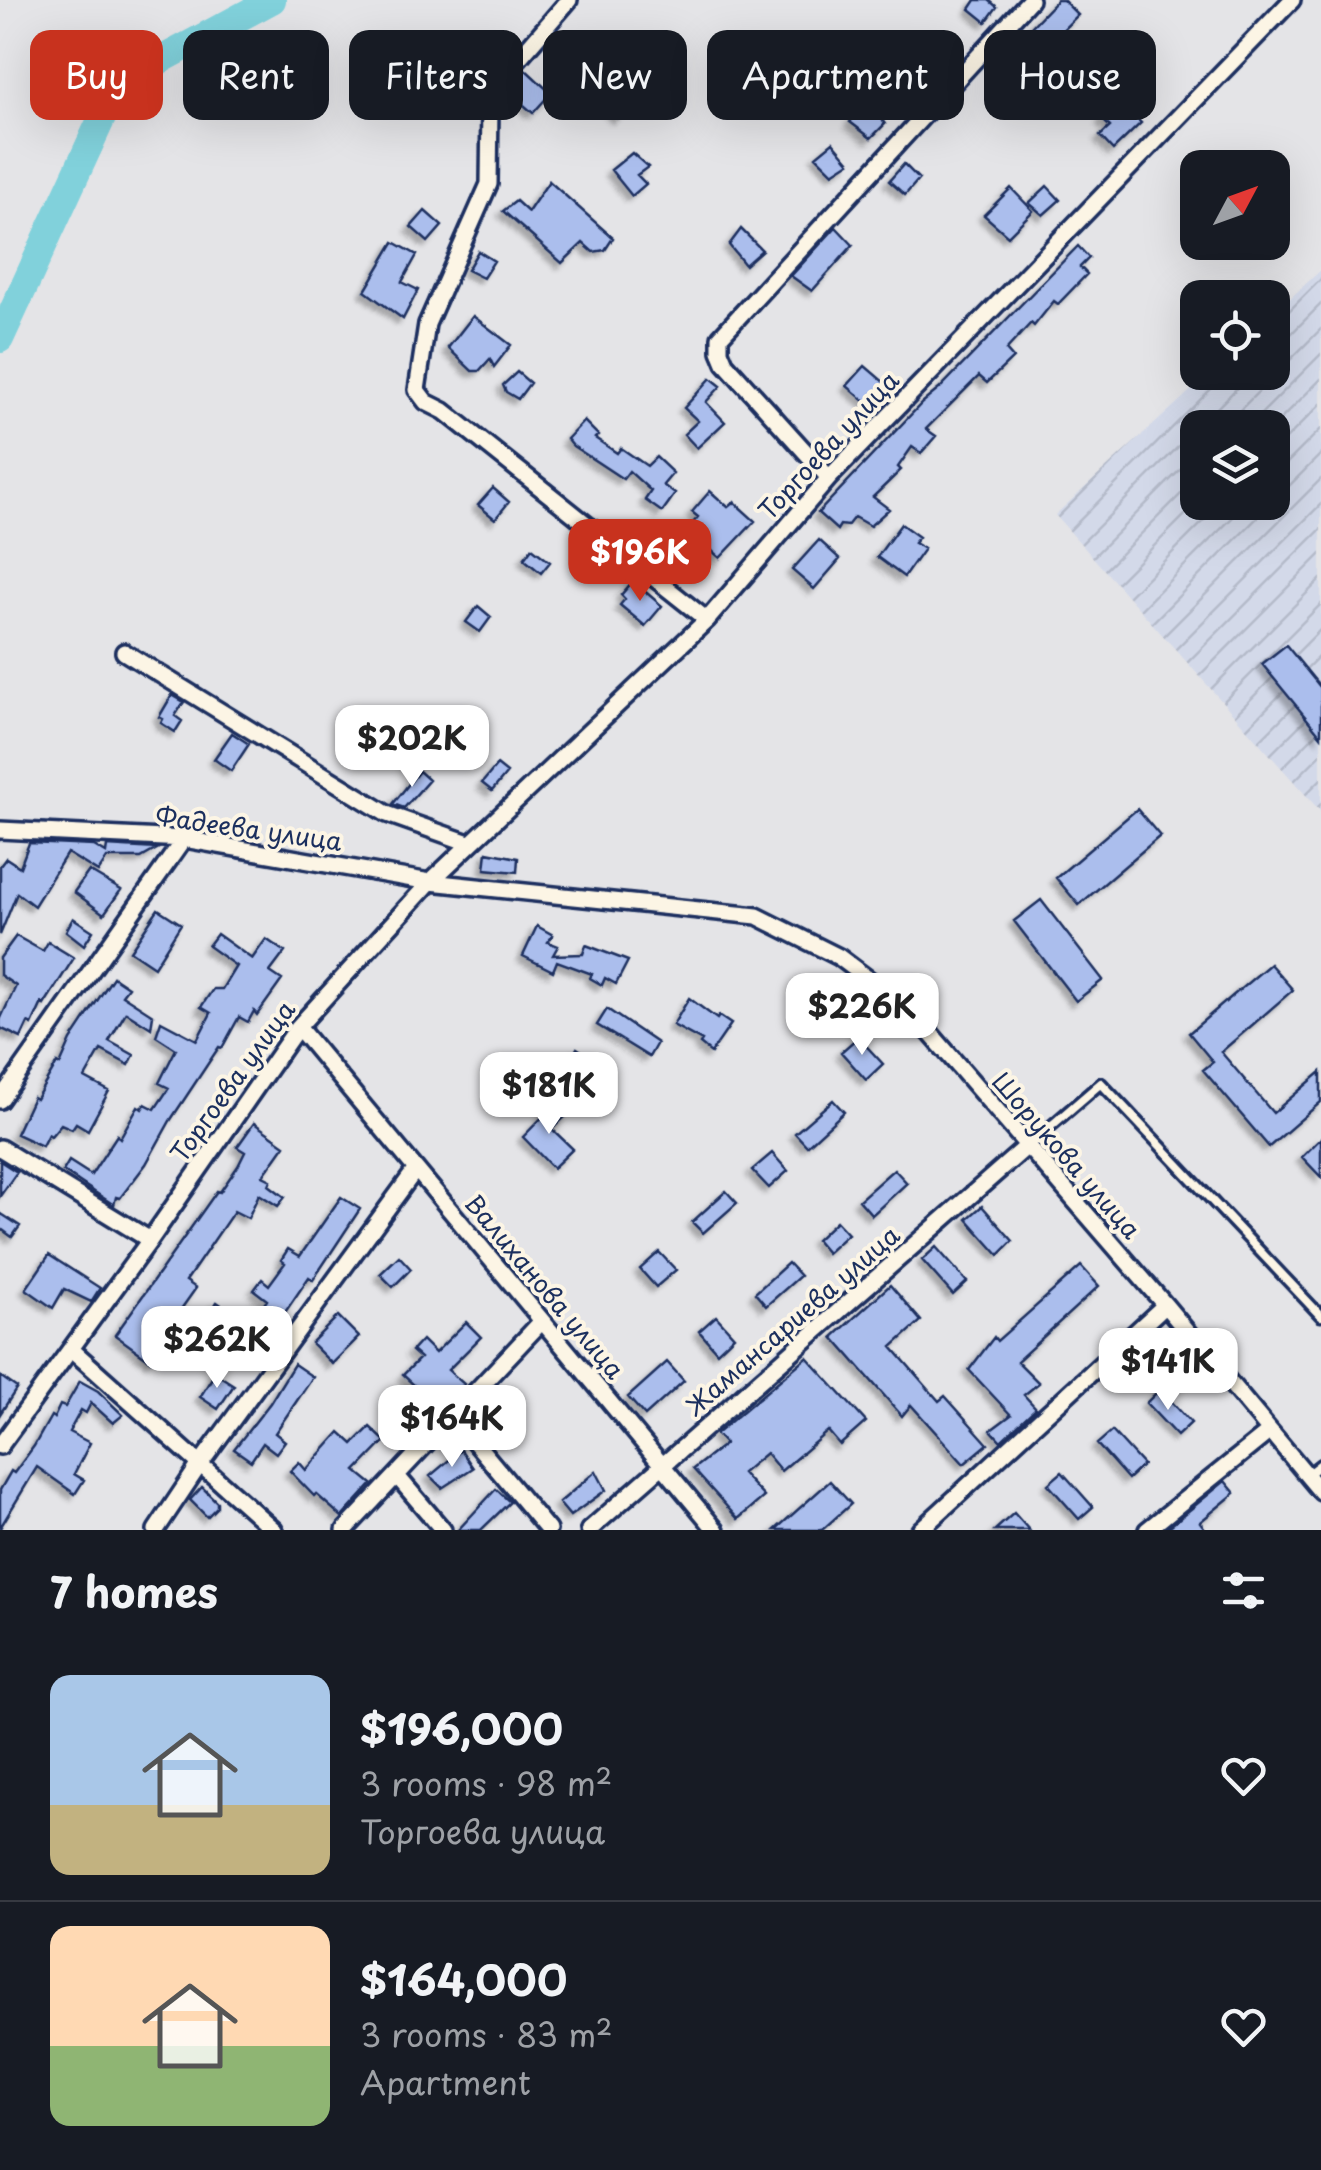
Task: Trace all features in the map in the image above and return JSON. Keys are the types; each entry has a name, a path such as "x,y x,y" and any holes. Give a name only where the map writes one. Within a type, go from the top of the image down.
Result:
{"street":[{"path":"569,0 513,65 490,104 489,184 427,324 417,390 426,402 444,411 707,620"},
{"path":"829,478 725,363 720,337 1030,0"},
{"path":"1266,0 1276,16"},
{"name":"Торгоева улица","path":"0,1446 298,1028 430,882 707,620 829,478 1292,0"},
{"path":"124,652 386,814 470,843"},
{"name":"Фадеева улица","path":"0,830 184,840 430,882"},
{"path":"0,1100 184,840"},
{"name":"Шорукова улица","path":"430,882 757,916 839,957 912,1012 1321,1492"},
{"name":"Валиханова улица","path":"298,1028 716,1530"},
{"name":"Жамансариева улица","path":"590,1530 1026,1147"},
{"path":"0,1148 150,1240"},
{"path":"156,1530 416,1170"},
{"path":"920,1530 1165,1305"},
{"path":"346,1530 542,1321"},
{"path":"71,1349 274,1530"},
{"path":"453,1416 548,1530"},
{"path":"1147,1530 1270,1431"},
{"path":"397,1476 443,1530"}],"lane":[{"path":"1026,1147 1102,1083 1321,1316"},
{"path":"1307,1475 1321,1464"}],"shaded area":[{"path":"1321,270 1321,812 1055,515 1191,390 1290,390 1290,298"}],"building":[{"path":"976,0 989,0 997,7 986,22 970,9"},
{"path":"1057,0 1063,0 1078,15 1063,30 1028,30"},
{"path":"525,69 543,86 543,102 533,113 523,104"},
{"path":"882,120 885,124 871,138 850,122"},
{"path":"1103,120 1141,123 1113,150 1100,136 1110,127"},
{"path":"833,142 850,162 833,173 816,156"},
{"path":"632,153 648,167 637,175 646,184 632,196 611,170"},
{"path":"904,164 919,179 905,195 889,181"},
{"path":"549,181 613,238 605,250 593,252 583,243 562,263 503,211 516,201 528,212"},
{"path":"1047,186 1060,200 1043,215 1029,203"},
{"path":"1011,188 1033,211 1008,236 984,215"},
{"path":"425,211 442,226 428,242 411,227"},
{"path":"836,227 853,245 812,291 791,276"},
{"path":"741,229 762,250 745,265 729,245"},
{"path":"394,242 417,255 402,282 418,290 403,319 365,291"},
{"path":"1078,246 1089,258 1080,267 1087,274 1006,350 1013,358 987,383 979,376 926,429 936,436 921,453 912,447 898,467 901,470 873,497 889,509 870,526 854,517 837,530 818,513 922,403"},
{"path":"478,251 494,261 483,278 467,270"},
{"path":"473,316 511,345 494,367 490,359 479,371 472,371 448,348"},
{"path":"865,366 885,383 867,403 847,386"},
{"path":"517,372 530,383 518,399 506,392 503,385"},
{"path":"711,378 721,386 706,402 725,422 697,448 684,434 698,421 684,408"},
{"path":"584,421 598,435 595,438 617,453 621,448 647,466 656,457 673,473 663,485 675,494 662,512 645,500 651,491 629,471 623,479 567,439"},
{"path":"493,488 509,502 495,519 478,505"},
{"path":"710,491 728,507 734,502 755,521 720,558 693,534 698,528 693,523 698,517 692,512"},
{"path":"901,524 919,537 914,543 924,549 904,577 877,557"},
{"path":"819,540 840,559 814,589 792,570"},
{"path":"532,548 550,562 541,573 524,559"},
{"path":"633,581 662,606 645,626 620,605 625,599 621,595"},
{"path":"478,606 491,617 480,632 466,622"},
{"path":"1286,645 1321,688 1321,736 1262,664"},
{"path":"172,695 184,702 175,716 182,721 175,732 161,723 163,719 159,717"},
{"path":"232,733 249,744 231,771 214,759"},
{"path":"497,765 507,773 492,791 482,783"},
{"path":"419,771 429,780 404,808 393,804"},
{"path":"1137,809 1160,836 1079,905 1056,878"},
{"path":"29,843 94,846 106,853 107,846 157,849 141,858 107,858 98,872 67,853 34,906 17,893 0,935 0,866 6,858 20,867"},
{"path":"487,852 518,858 517,872 485,869"},
{"path":"89,871 121,890 104,914 74,892"},
{"path":"1041,900 1103,980 1076,1001 1014,921"},
{"path":"158,909 181,924 154,967 130,951"},
{"path":"73,918 93,931 84,945 66,931"},
{"path":"537,926 553,935 548,942 558,946 553,955 583,954 586,945 628,961 616,984 605,978 602,985 590,978 592,974 557,961 553,971 523,956"},
{"path":"217,934 252,959 266,939 285,952 270,972 282,980 257,1015 254,1011 248,1022 239,1017 146,1164 120,1198 116,1197 114,1205 63,1171 69,1161 91,1175 117,1135 120,1138 138,1106 142,1109 145,1104 155,1109 169,1088 159,1083 176,1049 156,1036 161,1021 197,1040 211,1013 201,1007 213,989 222,989 236,966 208,946"},
{"path":"16,936 43,951 48,942 74,958 21,1038 0,1028 16,986 0,975 0,958"},
{"path":"1270,964 1293,990 1221,1052 1273,1113 1321,1072 1321,1102 1269,1147 1203,1070 1213,1062 1189,1033"},
{"path":"113,977 128,987 122,995 153,1015 151,1028 126,1012 109,1041 134,1055 129,1065 101,1050 85,1078 109,1091 88,1130 76,1123 72,1129 61,1124 51,1136 48,1134 42,1146 16,1134 33,1097 36,1099 57,1063 60,1065 71,1040"},
{"path":"689,998 717,1019 719,1016 731,1024 711,1053 700,1044 702,1041 673,1025"},
{"path":"607,1009 657,1043 649,1057 597,1025"},
{"path":"858,1037 883,1064 866,1080 841,1052"},
{"path":"577,1048 598,1062 582,1085 563,1075"},
{"path":"833,1100 844,1112 807,1146 795,1133"},
{"path":"556,1103 568,1114 552,1129 573,1149 553,1168 523,1137"},
{"path":"254,1123 285,1145 263,1176 285,1197 278,1206 259,1194 248,1218 234,1211 186,1281 196,1288 167,1329 171,1332 151,1361 115,1335 238,1166 245,1152 237,1147"},
{"path":"1321,1138 1321,1177 1302,1157"},
{"path":"772,1153 788,1171 769,1188 752,1170"},
{"path":"0,1161 17,1172 0,1196"},
{"path":"894,1169 907,1183 872,1215 859,1200"},
{"path":"726,1191 737,1203 703,1233 692,1222"},
{"path":"341,1197 360,1209 313,1280 309,1277 260,1349 210,1312 217,1302 250,1325 267,1300 254,1290 262,1279 269,1285 285,1263 281,1260 288,1249 300,1256"},
{"path":"982,1206 1013,1241 999,1255 967,1219"},
{"path":"0,1213 20,1226 12,1237 0,1228"},
{"path":"836,1221 848,1234 827,1253 816,1240"},
{"path":"936,1247 967,1282 953,1295 922,1260"},
{"path":"659,1252 676,1270 656,1287 640,1269"},
{"path":"49,1255 100,1288 91,1302 64,1289 53,1308 26,1289"},
{"path":"399,1256 411,1269 393,1287 380,1274"},
{"path":"788,1263 800,1276 766,1306 755,1293"},
{"path":"1081,1266 1099,1286 1017,1361 1039,1383 1024,1395 1036,1408 1001,1441 991,1430 1011,1415 969,1370 994,1337 997,1341"},
{"path":"890,1285 921,1321 892,1347 939,1401 945,1396 988,1444 964,1464 911,1405 902,1416 833,1337"},
{"path":"338,1316 359,1337 332,1364 311,1343"},
{"path":"716,1316 734,1336 717,1352 699,1331"},
{"path":"466,1322 481,1337 448,1370 464,1384 441,1410 403,1375 420,1358 412,1351 422,1340 435,1353"},
{"path":"807,1357 866,1422 840,1445 828,1431 781,1471 766,1453 742,1473 764,1497 738,1519 693,1469 725,1444 716,1434"},
{"path":"667,1362 684,1381 645,1416 628,1397"},
{"path":"294,1364 313,1377 275,1433 285,1441 276,1453 263,1443 251,1461 234,1449"},
{"path":"215,1373 234,1385 218,1409 200,1397"},
{"path":"0,1376 17,1388 0,1414"},
{"path":"80,1381 98,1391 123,1415 113,1423 91,1403 86,1413 81,1410 69,1432 90,1443 74,1474 84,1480 75,1494 37,1467 0,1528 0,1490 34,1446 51,1416 54,1418 60,1405 65,1407"},
{"path":"1160,1389 1191,1423 1177,1436 1146,1403"},
{"path":"370,1427 385,1441 356,1471 372,1484 342,1517 290,1471 299,1462 306,1470 340,1432 353,1444"},
{"path":"1112,1431 1143,1465 1128,1479 1097,1444"},
{"path":"461,1450 473,1468 442,1488 430,1476"},
{"path":"596,1471 606,1490 570,1516 559,1503"},
{"path":"1062,1472 1093,1507 1079,1519 1048,1484"},
{"path":"830,1481 851,1504 822,1530 775,1530"},
{"path":"1225,1481 1235,1493 1200,1522 1206,1530 1165,1530"},
{"path":"202,1487 217,1502 207,1517 190,1500"},
{"path":"496,1489 510,1502 481,1530 458,1530"},
{"path":"1014,1513 1029,1530 995,1530"}],"waterway":[{"path":"0,339 118,83 272,0"}]}
